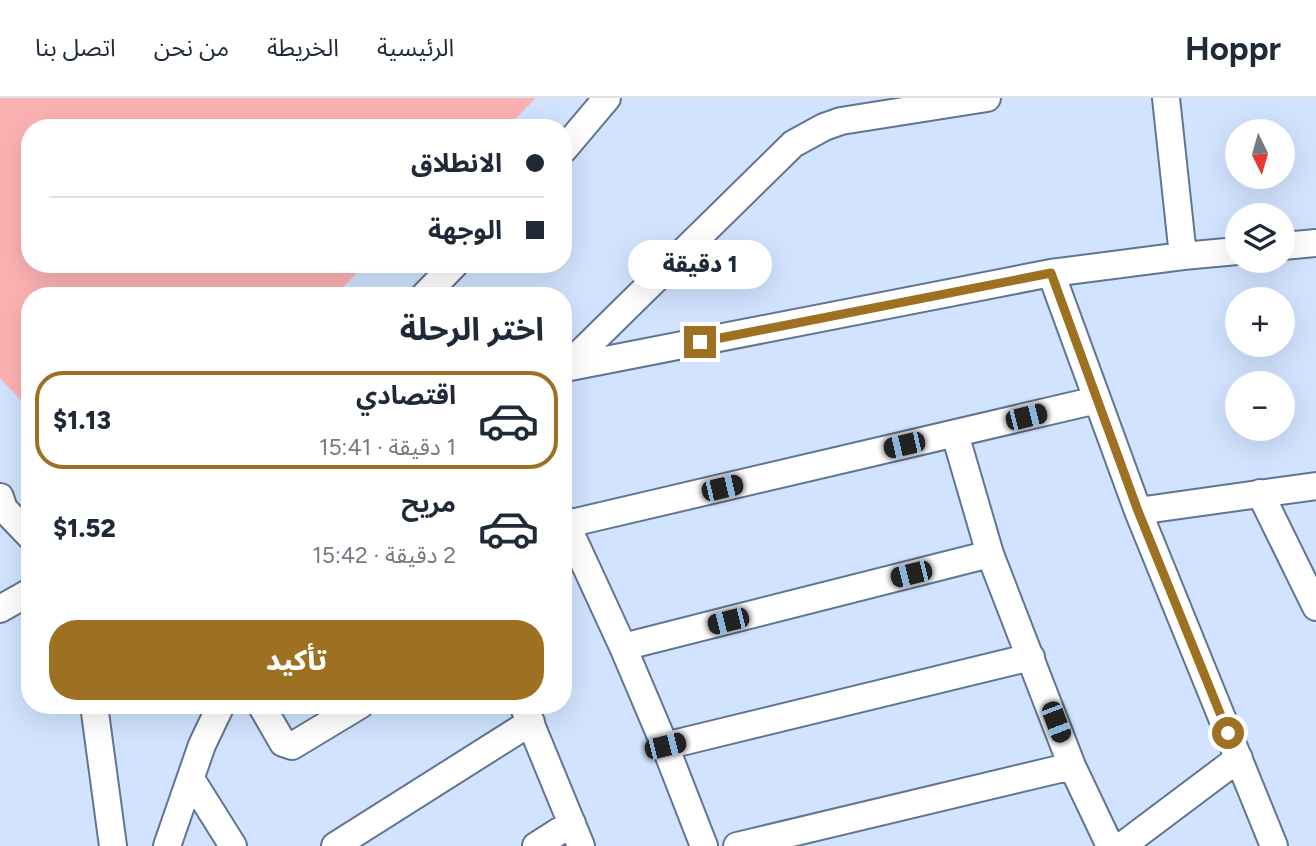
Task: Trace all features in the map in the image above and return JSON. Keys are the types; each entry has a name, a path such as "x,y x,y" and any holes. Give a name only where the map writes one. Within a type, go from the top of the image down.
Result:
{"street":[{"path":"572,140 607,98"},
{"path":"572,361 793,144 841,121 986,98"},
{"path":"1166,98 1183,256"},
{"path":"1295,245 1316,243"},
{"path":"572,367 1051,273 1225,252"},
{"path":"433,287 446,273"},
{"path":"1051,273 1138,511 1274,846"},
{"path":"572,520 1097,400"},
{"path":"955,434 990,554 1072,766 1110,846"},
{"path":"1138,511 1316,486"},
{"path":"1260,493 1316,607"},
{"path":"0,497 4,509 21,527"},
{"path":"572,537 623,647 704,846"},
{"path":"623,647 990,554"},
{"path":"0,609 21,597"},
{"path":"0,622 21,616"},
{"path":"665,746 1031,657"},
{"path":"95,714 113,846"},
{"path":"167,846 202,745 217,714"},
{"path":"266,714 284,743 292,746 345,714"},
{"path":"335,846 526,714"},
{"path":"527,714 577,834 536,846"},
{"path":"1122,846 1239,758"},
{"path":"737,846 1072,766"},
{"path":"191,779 233,846"}],"shaded area":[{"path":"0,98 536,98 515,119 21,119 21,273 357,273 343,287 21,287 21,400 0,378"}],"route":[{"path":"700,342 1051,273 1138,511 1228,733"}]}
